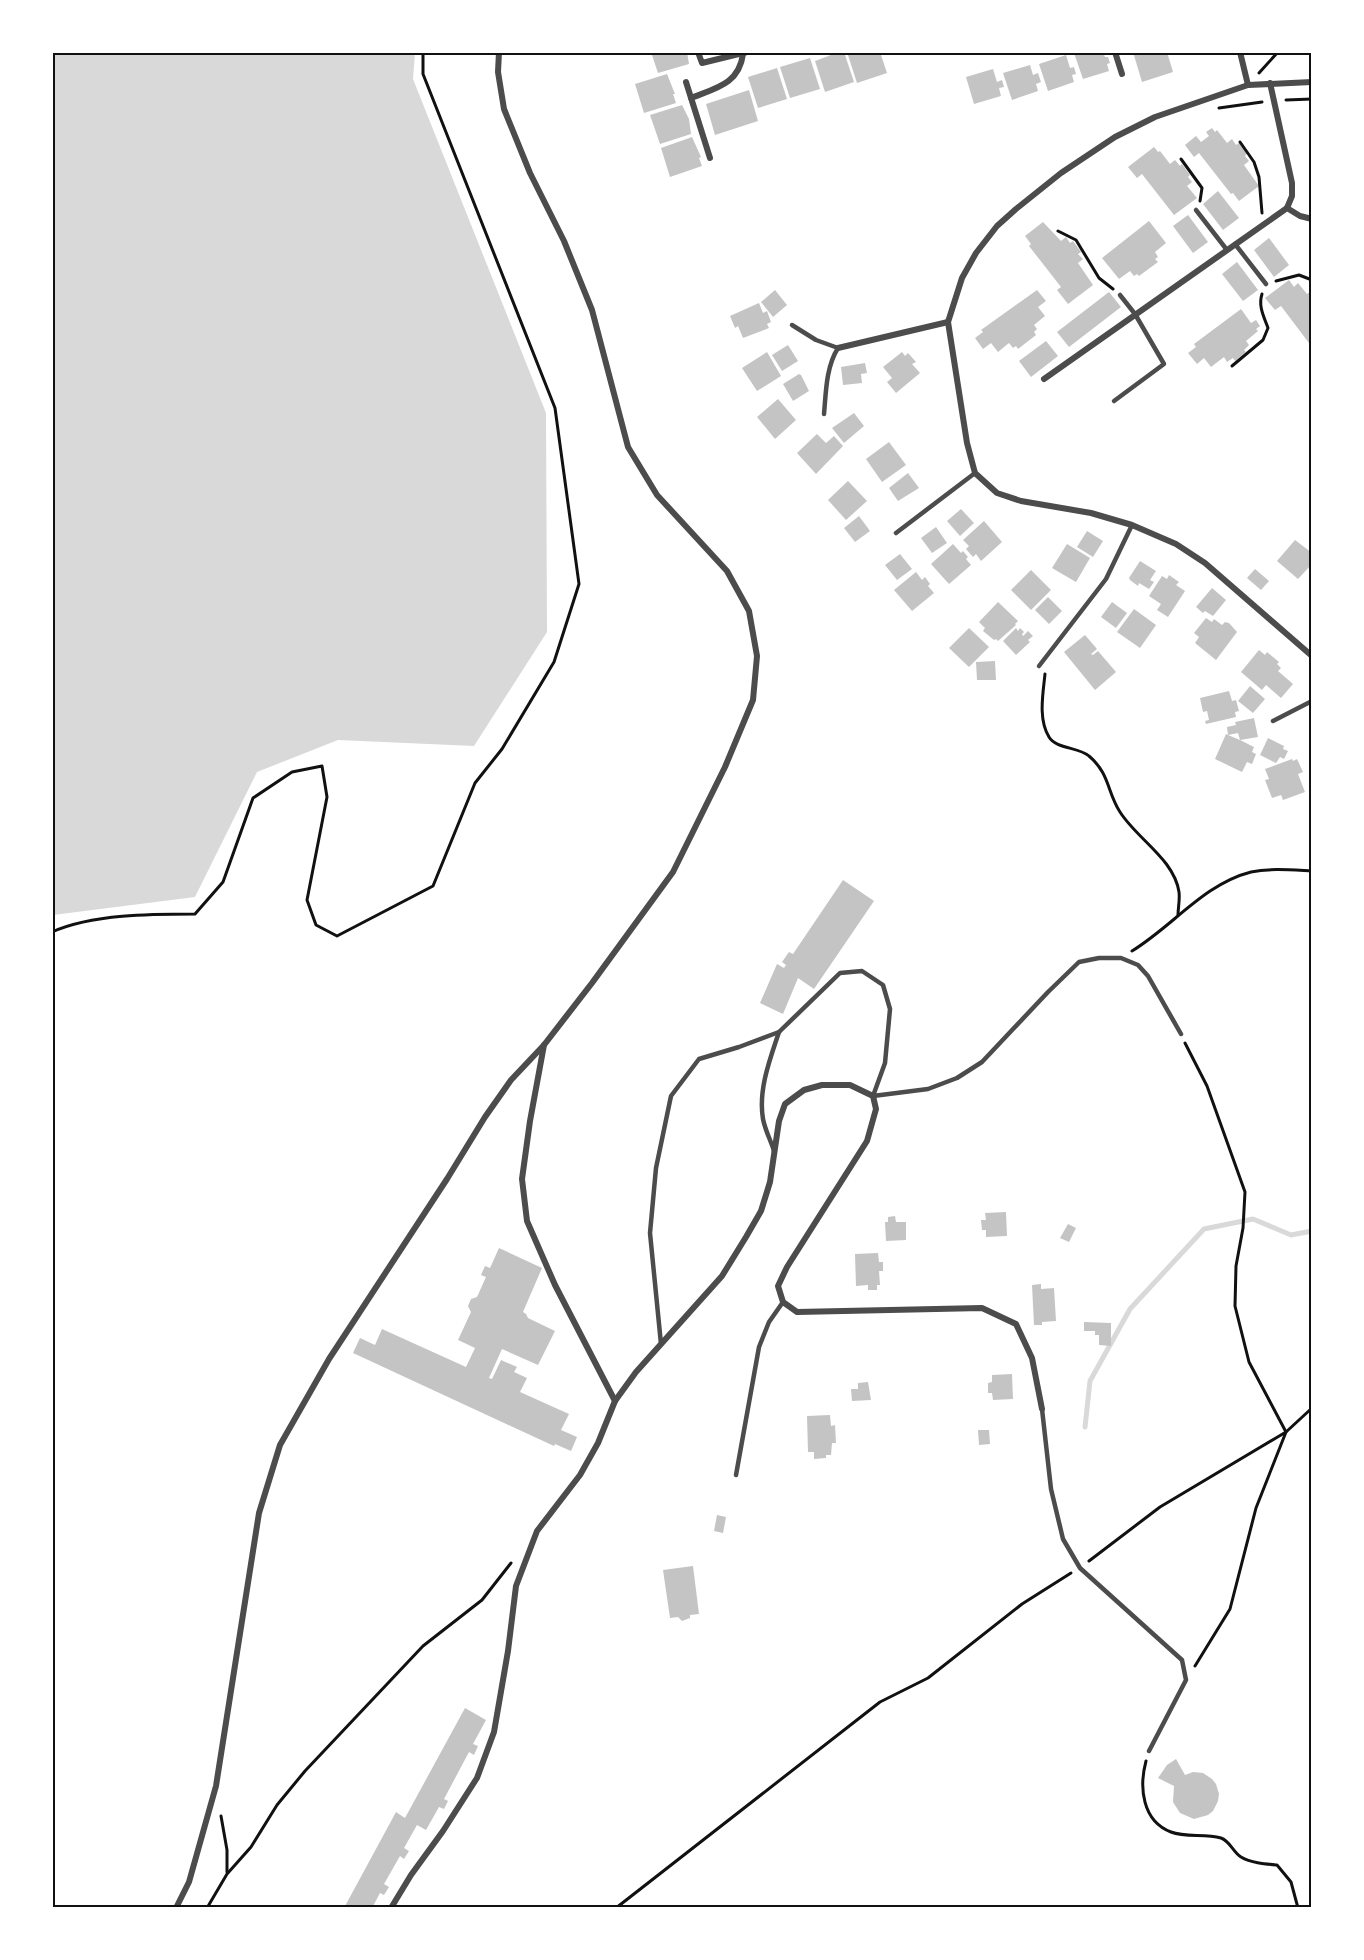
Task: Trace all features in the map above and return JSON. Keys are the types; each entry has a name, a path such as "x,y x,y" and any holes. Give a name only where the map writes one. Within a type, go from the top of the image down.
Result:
{"street":[{"path":"176,1908 189,1882 216,1786 259,1513 280,1445 329,1359 485,1117 511,1080 544,1045 592,983 673,872 725,767 753,700 757,657 749,611 727,571 657,495 628,447 592,310 564,241 530,173 504,109 498,72 499,52"},
{"path":"691,98 729,82 741,67 745,53 702,63 698,52"},
{"path":"1115,52 1122,74"},
{"path":"1240,52 1248,85"},
{"path":"686,82 710,158"},
{"path":"1311,82 1248,85 1216,94 1155,117 1115,136 1061,173 998,226 976,253 962,278 948,322 965,432 975,473 998,493 1021,501 1091,513 1132,525 1176,544 1205,563 1311,656"},
{"path":"1044,379 1287,208 1292,196 1292,183 1270,83"},
{"path":"1287,208 1300,216 1311,219"},
{"path":"838,348 948,322"},
{"path":"544,1045 522,1179 527,1221 555,1285 615,1401"},
{"path":"391,1908 477,1778 494,1732 516,1586 537,1531 580,1475 598,1443 615,1401 636,1372 722,1276 746,1238 761,1211 770,1182 779,1120 785,1104 804,1090 822,1085 850,1085 873,1096 876,1109 867,1142 778,1286 783,1302 797,1312 982,1308 1016,1324 1032,1358 1042,1409"}],"lane":[{"path":"1196,210 1227,250"},
{"path":"1235,244 1266,284"},
{"path":"1114,401 1164,364 1135,314 1120,294"},
{"path":"792,325 816,340 838,348 833,355 828,375 824,414"},
{"path":"896,533 975,473"},
{"path":"1038,666 1106,579 1132,525"},
{"path":"1273,721 1311,701"},
{"path":"661,1344 650,1233 656,1168 672,1096 699,1059 779,1032 840,974 862,971 883,985 890,1009 885,1063 873,1096 928,1089 957,1078 982,1062 1079,962 1100,958 1120,958 1138,965 1148,976 1181,1034"},
{"path":"774,1151 763,1119 763,1093 768,1064 779,1032"},
{"path":"736,1475 759,1347 769,1322 783,1302"},
{"path":"1042,1409 1051,1489 1063,1539 1080,1568 1182,1660 1186,1680 1149,1751"}],"path":[{"path":"52,932 70,924 82,922 149,914 195,914 223,882 253,798 292,772 322,766 327,797 307,900 316,925 337,936 433,886 475,783 502,749 554,662 579,584 555,408 423,74 423,52"},
{"path":"1248,85 1278,52"},
{"path":"1216,94 1219,109 1273,100 1311,99"},
{"path":"1240,141 1254,162 1259,177 1264,224"},
{"path":"1181,159 1202,188 1202,196 1196,210"},
{"path":"1058,231 1076,240 1099,278 1120,294"},
{"path":"1232,366 1263,340 1268,328 1260,301 1266,284 1299,275 1311,280"},
{"path":"1047,656 1041,705 1047,735 1052,742 1087,754 1098,764 1108,780 1119,811 1166,864 1176,880 1179,894 1178,915"},
{"path":"1120,958 1149,941 1178,915 1233,879 1253,872 1311,871"},
{"path":"1181,1034 1207,1086 1245,1192 1243,1228 1236,1266 1235,1306 1249,1362 1286,1432 1256,1508 1230,1609 1186,1680"},
{"path":"616,1908 880,1702 928,1678 1022,1604 1080,1568 1160,1507 1286,1432 1311,1408"},
{"path":"207,1908 227,1874 251,1847 277,1805 305,1772 423,1646 482,1600 516,1557"},
{"path":"1149,1751 1142,1775 1143,1798 1153,1821 1171,1833 1208,1835 1224,1839 1240,1857 1277,1865 1291,1882 1298,1908"},
{"path":"216,1786 227,1850 227,1874"}],"shaded area":[{"path":"52,53 415,53 413,79 546,413 547,632 474,746 338,740 257,772 195,897 53,915"}],"building":[{"path":"651,52 687,52 689,64 658,73"},
{"path":"844,52 854,82 825,92 815,61"},
{"path":"847,52 880,52 887,73 857,83"},
{"path":"1103,52 1110,63 1107,64 1109,71 1083,79 1074,53"},
{"path":"1133,52 1167,52 1173,72 1142,82"},
{"path":"1066,55 1070,68 1074,67 1076,74 1072,75 1074,82 1048,91 1039,64"},
{"path":"810,58 820,89 790,98 780,67"},
{"path":"1030,65 1033,75 1038,73 1041,82 1036,84 1038,91 1012,100 1003,73"},
{"path":"777,68 787,99 758,108 748,77"},
{"path":"993,69 997,82 1002,80 1004,87 999,88 1001,96 974,104 966,77"},
{"path":"667,74 676,103 644,113 635,84"},
{"path":"749,90 758,121 715,135 706,104"},
{"path":"682,105 689,119 691,134 660,144 650,115"},
{"path":"1212,128 1215,132 1217,130 1227,143 1232,139 1236,145 1239,143 1247,153 1245,156 1249,161 1244,165 1259,186 1239,201 1199,153 1194,157 1185,145 1196,136 1201,142 1209,136 1206,132"},
{"path":"692,137 701,157 699,158 702,166 670,177 661,148"},
{"path":"1154,147 1170,164 1175,160 1180,166 1182,164 1192,182 1187,186 1197,198 1174,215 1142,174 1137,178 1128,167"},
{"path":"1218,191 1239,218 1223,230 1203,204"},
{"path":"1188,215 1208,242 1193,253 1173,226"},
{"path":"1149,221 1166,243 1155,252 1158,257 1155,259 1158,262 1139,276 1137,274 1134,276 1130,271 1119,279 1102,258"},
{"path":"1043,222 1061,241 1066,237 1070,243 1073,241 1081,252 1078,254 1083,259 1078,263 1093,285 1068,304 1057,290 1061,287 1029,246 1031,244 1025,236"},
{"path":"1269,238 1289,265 1274,277 1254,250"},
{"path":"1237,262 1258,290 1243,301 1222,274"},
{"path":"1289,280 1294,287 1298,283 1307,294 1312,291 1312,347 1281,306 1275,310 1265,298"},
{"path":"775,290 787,305 773,317 761,302"},
{"path":"1037,290 1046,301 1038,307 1045,316 1034,325 1037,329 1034,332 1036,335 1018,349 1016,346 1013,348 1009,343 998,352 991,343 983,349 975,338 983,332 981,330"},
{"path":"1109,292 1121,307 1069,347 1057,332"},
{"path":"759,303 763,313 767,311 771,322 767,324 769,328 743,338 738,326 735,328 730,316"},
{"path":"1241,309 1251,323 1256,320 1260,326 1256,329 1258,331 1246,341 1249,345 1244,350 1246,352 1235,361 1233,358 1227,362 1224,357 1211,367 1204,358 1197,364 1188,353 1196,347 1194,344"},
{"path":"1046,341 1058,356 1031,377 1019,361"},
{"path":"788,345 798,361 782,371 772,355"},
{"path":"767,352 781,376 757,391 742,368"},
{"path":"902,352 905,356 908,353 916,362 912,364 920,373 896,393 887,382 892,378 883,367"},
{"path":"865,363 867,373 861,374 862,383 843,385 841,367"},
{"path":"799,374 809,391 793,401 783,384"},
{"path":"778,399 796,420 775,439 757,417"},
{"path":"854,413 864,426 844,443 832,428"},
{"path":"817,434 826,443 834,436 843,446 816,474 797,453"},
{"path":"889,442 906,465 882,482 866,459"},
{"path":"908,473 919,488 898,501 889,488"},
{"path":"848,481 867,501 846,520 828,500"},
{"path":"961,509 974,523 960,536 947,521"},
{"path":"859,516 870,531 855,542 844,528"},
{"path":"984,521 1002,542 981,561 976,554 973,557 966,549 969,546 963,540"},
{"path":"936,527 947,543 932,553 921,538"},
{"path":"1087,531 1103,541 1093,557 1077,547"},
{"path":"1295,540 1312,553 1312,564 1298,579 1277,561"},
{"path":"953,544 961,553 963,551 971,565 949,584 931,564"},
{"path":"1067,544 1090,558 1076,582 1052,568"},
{"path":"900,554 912,569 897,580 885,565"},
{"path":"1140,561 1156,571 1150,580 1154,582 1149,589 1139,583 1138,586 1129,578"},
{"path":"1255,569 1269,581 1261,590 1247,578"},
{"path":"1031,570 1051,590 1031,610 1011,590"},
{"path":"916,572 922,580 925,577 934,593 912,611 894,590"},
{"path":"1169,575 1179,582 1176,585 1185,591 1168,617 1157,610 1161,604 1149,596 1162,576 1167,579"},
{"path":"1212,588 1226,600 1213,616 1205,611 1203,613 1196,607"},
{"path":"1048,597 1062,611 1049,624 1035,610"},
{"path":"998,602 1018,621 998,641 983,631 985,628 979,622"},
{"path":"1112,602 1127,613 1116,628 1101,617"},
{"path":"1134,609 1156,625 1140,648 1117,632"},
{"path":"1206,618 1212,622 1214,619 1222,625 1225,622 1229,623 1237,632 1216,660 1195,643 1199,637 1194,633"},
{"path":"969,628 989,647 969,667 949,648"},
{"path":"1016,628 1024,632 1023,636 1028,631 1033,636 1016,655 1003,641"},
{"path":"1085,635 1097,649 1091,654 1098,651 1116,672 1095,690 1064,652"},
{"path":"1259,650 1265,655 1267,652 1279,662 1277,664 1281,668 1278,671 1293,684 1281,698 1266,685 1262,690 1241,672"},
{"path":"995,661 996,680 977,680 976,662"},
{"path":"1250,686 1265,699 1253,713 1238,701"},
{"path":"1229,691 1232,701 1236,700 1239,711 1235,712 1236,717 1206,724 1205,721 1209,720 1207,711 1203,712 1200,698"},
{"path":"1254,718 1258,737 1240,740 1238,733 1228,735 1227,727 1236,725 1235,722"},
{"path":"1226,734 1254,747 1252,752 1256,754 1252,764 1247,762 1242,772 1215,759"},
{"path":"1268,738 1284,746 1283,749 1288,751 1284,759 1280,757 1276,763 1260,755"},
{"path":"1292,759 1293,761 1297,759 1303,772 1298,774 1305,792 1283,800 1281,795 1272,798 1265,780 1269,779 1265,769"},
{"path":"843,880 874,901 814,989 798,978 783,1014 760,1003 777,964 784,968 786,965 782,962 789,952 793,954"},
{"path":"1006,1212 1007,1236 986,1237 986,1230 982,1230 981,1220 986,1220 985,1213"},
{"path":"895,1216 896,1222 906,1222 906,1240 886,1241 885,1222 888,1222 888,1217"},
{"path":"1068,1224 1076,1228 1069,1242 1060,1238"},
{"path":"499,1248 542,1268 523,1312 528,1318 555,1331 538,1365 502,1349 489,1378 492,1379 501,1360 517,1367 514,1372 527,1378 520,1392 569,1414 561,1430 577,1437 571,1451 555,1444 554,1446 353,1353 360,1338 375,1345 382,1329 466,1367 475,1348 458,1340 471,1312 468,1306 471,1299 477,1297 486,1277 481,1275 485,1266 490,1268"},
{"path":"878,1253 879,1262 883,1262 883,1271 879,1271 880,1285 877,1285 877,1290 868,1290 868,1285 856,1286 855,1254"},
{"path":"1041,1284 1041,1289 1054,1288 1056,1321 1034,1325 1032,1285"},
{"path":"1084,1322 1111,1323 1111,1346 1099,1345 1099,1335 1095,1335 1095,1331 1084,1331"},
{"path":"1012,1374 1013,1399 993,1400 992,1393 988,1393 988,1383 992,1382 992,1375"},
{"path":"868,1382 871,1400 852,1401 851,1389 858,1389 858,1383"},
{"path":"830,1415 831,1426 835,1425 836,1443 832,1443 831,1455 814,1459 814,1452 808,1452 807,1416"},
{"path":"978,1430 989,1430 990,1444 979,1445"},
{"path":"717,1515 726,1517 723,1533 714,1531"},
{"path":"693,1566 699,1614 690,1615 690,1618 682,1621 678,1617 670,1618 663,1570"},
{"path":"465,1708 486,1720 473,1744 478,1746 474,1755 469,1752 444,1799 448,1801 444,1809 439,1807 426,1830 417,1825 404,1848 409,1851 404,1859 400,1856 384,1884 389,1887 384,1895 380,1893 372,1908 344,1908 396,1812 405,1818"},
{"path":"1176,1759 1185,1775 1193,1772 1203,1773 1216,1784 1219,1794 1218,1801 1208,1815 1194,1819 1180,1813 1173,1802 1174,1786 1158,1778 1167,1765"}],"waterway":[{"path":"1085,1427 1090,1381 1130,1309 1204,1229 1253,1219 1291,1235 1312,1231"}]}
